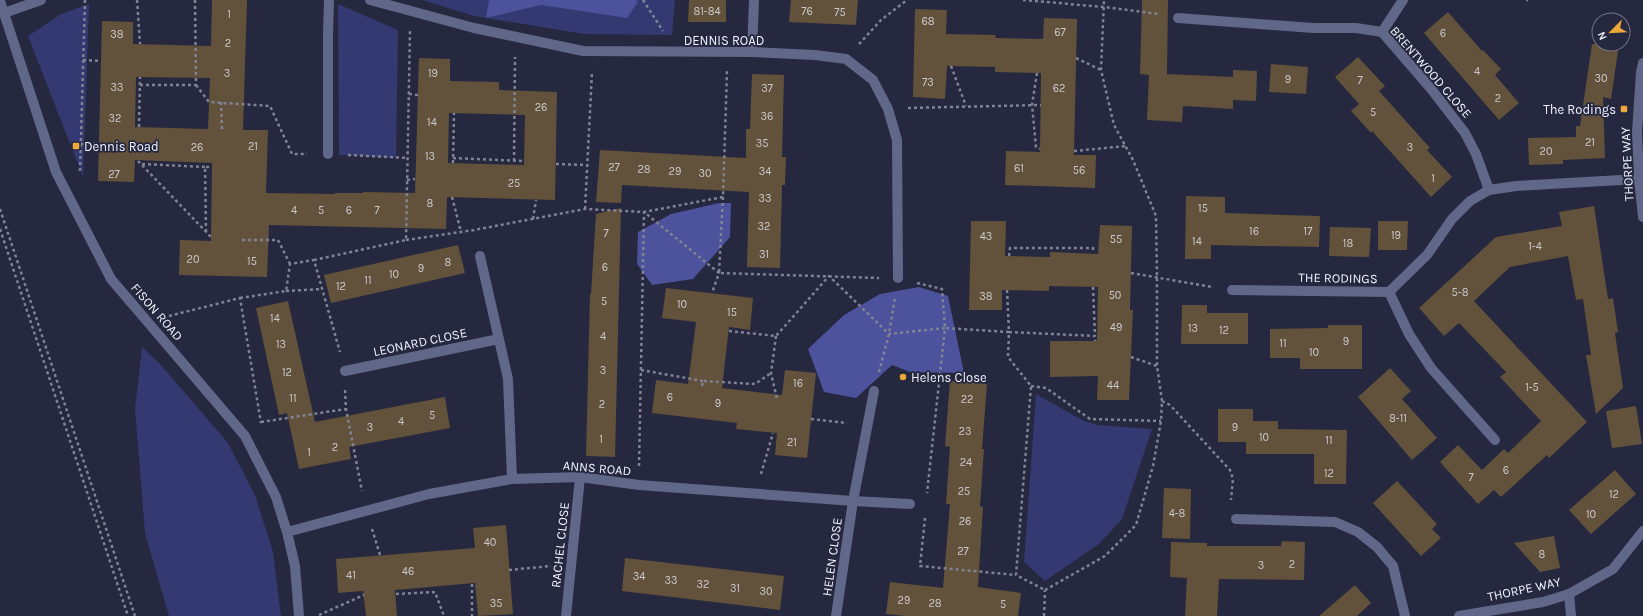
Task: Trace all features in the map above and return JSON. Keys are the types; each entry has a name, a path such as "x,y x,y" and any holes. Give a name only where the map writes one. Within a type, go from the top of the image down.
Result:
{"street":[{"path":"0,1 4,13 42,0"},
{"path":"328,154 329,0"},
{"name":"DENNIS ROAD","path":"370,0 474,28 583,51 752,52 815,55 846,59"},
{"path":"752,52 754,0"},
{"path":"1382,32 1403,0"},
{"name":"FISON ROAD","path":"4,13 56,172 111,279 245,436 276,497 287,532 295,566 299,616"},
{"name":"BRENTWOOD CLOSE","path":"1178,18 1313,28 1356,28 1382,32 1432,90 1465,133 1476,154 1489,190"},
{"path":"846,59 873,80 888,109 897,140 898,278"},
{"name":"THORPE WAY","path":"1643,62 1637,132 1639,179 1643,217"},
{"name":"THE RODINGS","path":"1232,290 1389,292 1427,255 1452,219 1470,201 1489,190 1516,186 1639,179"},
{"path":"480,256 508,379 512,479"},
{"path":"1389,292 1409,334 1431,368 1494,440"},
{"name":"LEONARD CLOSE","path":"345,371 500,339"},
{"name":"HELEN CLOSE","path":"836,616 853,501 874,391"},
{"name":"ANNS ROAD","path":"287,532 429,494 512,479 580,477 639,485 910,504"},
{"name":"RACHEL CLOSE","path":"566,616 580,477"},
{"path":"1236,519 1334,522 1358,532 1377,547 1393,566 1405,616"},
{"name":"THORPE WAY","path":"1459,616 1543,602 1569,594 1613,568 1643,531"},
{"path":"1569,594 1570,616"}],"path":[{"path":"79,175 85,0"},
{"path":"138,0 140,44"},
{"path":"195,0 196,85 209,102 270,106 292,154 328,154 408,158"},
{"path":"643,0 666,35 670,52"},
{"path":"846,59 881,20 907,0"},
{"path":"1023,0 1104,6 1178,18"},
{"path":"1045,590 1105,556 1136,525 1153,466 1161,421 1162,401 1157,366 1158,277 1156,216 1133,160 1114,125 1102,70 1104,0"},
{"path":"406,240 410,11"},
{"path":"514,161 515,37"},
{"path":"585,209 593,51"},
{"path":"712,293 719,273 728,52"},
{"path":"1076,58 1102,70"},
{"path":"83,60 101,60"},
{"path":"951,66 966,106"},
{"path":"1038,73 1032,105 1036,147 1040,149"},
{"path":"139,127 140,77"},
{"path":"140,84 196,85"},
{"path":"409,94 418,95"},
{"path":"221,102 222,130"},
{"path":"888,109 1041,105"},
{"path":"453,164 454,113"},
{"path":"81,144 99,144"},
{"path":"1074,151 1126,146"},
{"path":"453,158 524,161"},
{"path":"138,161 211,237"},
{"path":"142,164 212,167"},
{"path":"556,164 587,165"},
{"path":"205,167 206,232"},
{"path":"407,180 415,180"},
{"path":"452,197 461,232"},
{"path":"314,260 406,240 461,232 585,209 644,212 723,197"},
{"path":"533,219 536,200"},
{"path":"0,209 135,616"},
{"path":"644,212 719,273 898,278 942,289 945,328 927,494"},
{"path":"639,485 644,212"},
{"path":"0,229 128,616"},
{"path":"242,240 278,240 290,264"},
{"path":"1009,256 1010,248 1094,248 1092,254"},
{"path":"1131,273 1232,290"},
{"path":"829,276 889,334"},
{"path":"777,399 771,373 776,336 829,276"},
{"path":"874,391 889,334 898,278"},
{"path":"1093,286 1095,341"},
{"path":"286,291 322,289"},
{"path":"1007,290 1009,332 1008,357 1031,386 1016,575"},
{"path":"156,331 169,316 240,298 261,422"},
{"path":"889,334 945,328 1095,336"},
{"path":"729,331 776,336"},
{"path":"1131,357 1157,366"},
{"path":"641,370 703,381 755,384 771,373"},
{"path":"702,386 703,381"},
{"path":"1031,386 1046,388 1090,419 1161,421"},
{"path":"1162,401 1170,405 1230,470 1233,479 1230,519 1236,519"},
{"path":"245,436 261,422 346,409"},
{"path":"811,419 868,425"},
{"path":"755,494 773,433"},
{"path":"926,510 920,566 1016,575 1045,590"},
{"path":"509,570 571,564"},
{"path":"472,584 472,616"},
{"path":"1044,616 1045,590"},
{"path":"396,594 435,592 444,616"},
{"path":"317,616 364,595"}],"shaded area":[{"path":"422,0 675,0 672,35 584,34 474,16"},
{"path":"489,0 636,0 638,2 627,18 541,5 486,18"},
{"path":"89,4 83,177 28,36 61,14"},
{"path":"338,4 398,30 396,158 339,155"},
{"path":"719,203 731,203 730,237 693,279 652,285 637,264 638,232 671,214"},
{"path":"919,287 948,296 964,373 910,372 892,365 856,398 824,392 808,349 844,315 880,294"},
{"path":"142,347 161,365 228,443 255,495 273,552 281,616 169,616 145,533 135,409"},
{"path":"1036,394 1084,421 1098,425 1152,429 1122,519 1099,544 1045,581 1024,562"}],"building":[{"path":"212,0 247,0 243,130 268,130 266,193 415,193 419,58 450,59 450,81 499,82 499,90 557,92 555,200 447,197 446,229 269,225 267,277 179,275 180,240 211,241 212,163 135,160 134,182 98,181 102,21 133,22 133,44 211,46","holes":["136,77 210,78 208,129 135,127","449,113 525,115 524,165 448,163"]},
{"path":"689,0 726,0 726,22 688,22"},
{"path":"791,0 858,0 856,25 789,22"},
{"path":"1142,0 1168,0 1167,74 1233,77 1233,70 1257,71 1256,101 1233,100 1233,109 1183,106 1182,122 1147,120 1149,75 1140,74"},
{"path":"915,9 947,10 946,34 996,35 995,38 1043,39 1044,18 1077,19 1074,155 1096,155 1095,188 1005,185 1006,151 1040,152 1041,73 995,72 995,67 947,66 945,99 913,97"},
{"path":"1448,12 1482,51 1483,50 1501,69 1495,75 1519,103 1499,120 1424,33"},
{"path":"1591,51 1618,52 1611,99 1603,97 1605,158 1563,160 1563,164 1529,165 1528,138 1576,137 1576,126 1580,126"},
{"path":"1358,57 1385,86 1379,91 1430,148 1427,150 1452,177 1431,197 1372,131 1371,133 1351,111 1359,104 1335,77"},
{"path":"1271,64 1308,67 1306,94 1269,92"},
{"path":"752,74 784,75 782,157 786,157 785,185 782,185 780,268 747,267 749,192 622,185 621,203 596,202 600,150 746,158 746,129 750,129"},
{"path":"1186,196 1225,197 1225,213 1320,216 1319,247 1211,245 1211,259 1185,259"},
{"path":"1594,206 1608,299 1613,298 1618,332 1615,333 1623,388 1596,414 1586,355 1591,355 1583,299 1576,300 1568,256 1510,267 1474,301 1587,422 1549,458 1547,455 1501,497 1494,490 1478,504 1440,462 1458,445 1482,470 1504,449 1508,453 1541,421 1500,377 1506,372 1459,323 1444,336 1419,308 1496,237 1562,226 1559,212"},
{"path":"621,208 615,457 586,456 590,294 596,214"},
{"path":"971,221 1006,221 1005,256 1050,257 1050,252 1098,254 1100,225 1132,226 1130,310 1133,310 1129,400 1097,400 1098,376 1050,377 1050,341 1097,341 1098,287 1049,286 1049,291 1002,290 1002,310 969,310"},
{"path":"1378,221 1408,221 1407,250 1378,250"},
{"path":"1330,227 1371,228 1369,257 1329,256"},
{"path":"458,245 465,273 331,303 324,275"},
{"path":"666,288 753,298 750,330 729,327 722,388 782,395 785,370 816,373 807,458 775,455 777,433 736,429 737,423 652,413 656,380 688,384 696,322 662,318"},
{"path":"288,301 315,422 445,397 450,428 349,447 351,459 299,469 287,413 279,415 256,308"},
{"path":"1182,305 1207,305 1207,313 1248,313 1248,344 1181,344"},
{"path":"1328,325 1362,325 1362,369 1300,369 1300,358 1270,358 1270,329 1328,328"},
{"path":"1390,368 1411,391 1402,399 1437,438 1412,460 1358,397"},
{"path":"950,381 987,384 982,449 984,449 980,506 983,507 978,587 1021,593 1018,616 905,616 886,614 890,582 943,588 950,504 946,504 950,447 945,446"},
{"path":"1636,406 1642,444 1612,448 1606,411"},
{"path":"1218,409 1253,409 1253,421 1278,421 1278,429 1347,430 1346,484 1314,484 1314,454 1246,454 1246,442 1218,442"},
{"path":"1615,470 1636,494 1591,534 1569,510"},
{"path":"1397,481 1437,524 1432,529 1441,538 1421,556 1373,503"},
{"path":"1164,488 1191,489 1190,539 1162,538"},
{"path":"506,525 513,614 478,616 475,583 395,590 397,616 366,616 363,591 338,593 336,559 475,548 473,528"},
{"path":"1554,536 1560,568 1540,572 1514,543"},
{"path":"1282,541 1305,542 1304,580 1219,579 1217,616 1185,616 1187,578 1170,577 1171,542 1207,543 1207,546 1281,546"},
{"path":"625,558 784,576 780,610 622,591"},
{"path":"1355,585 1371,603 1357,616 1319,616"}],"place":[{"name":"The Rodings","path":"1624,109"},
{"name":"Dennis Road","path":"76,146"},
{"name":"Helens Close","path":"903,377"}]}
